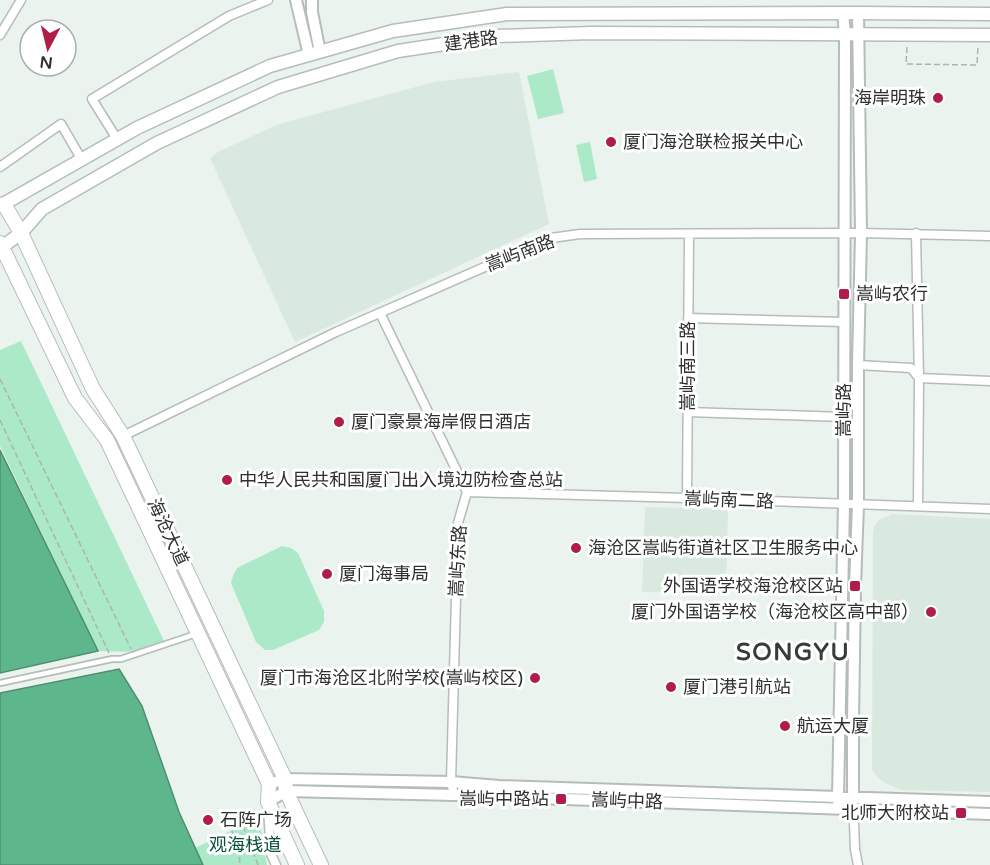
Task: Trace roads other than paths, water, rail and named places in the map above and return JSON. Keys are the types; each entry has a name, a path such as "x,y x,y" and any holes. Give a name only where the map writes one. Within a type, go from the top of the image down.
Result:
{"main road":[{"name":"建港路","path":"2,205 137,128 270,66 393,31 507,14 990,14"},
{"name":"建港路","path":"1,245 21,233 42,209 157,143 278,87 398,51 497,36 591,33 984,35"},
{"name":"海沧大道","path":"2,205 21,233 93,389 123,436 321,865"},
{"name":"海沧大道","path":"1,245 75,398 107,440 269,784 268,802 297,865"}],"street":[{"path":"0,35 3,21 21,0"},
{"path":"117,140 92,99 229,16 268,0"},
{"path":"296,0 315,53"},
{"path":"312,0 315,53"},
{"name":"嵩屿路","path":"843,13 851,34 861,233 853,803"},
{"name":"嵩屿路","path":"838,802 844,504 845,233 851,34 858,13"},
{"path":"0,167 60,124 82,160"},
{"path":"916,233 919,378 918,506"},
{"name":"嵩屿南路","path":"123,436 336,332 551,238 580,234 916,233 990,236"},
{"name":"嵩屿南三路","path":"687,498 689,234"},
{"path":"380,313 467,492"},
{"path":"688,318 844,322"},
{"path":"858,365 911,368 919,378 990,381"},
{"path":"688,412 844,417"},
{"name":"嵩屿南二路","path":"467,492 990,509"},
{"name":"嵩屿东路","path":"454,795 451,783 458,524 467,492"},
{"name":"嵩屿中路","path":"286,785 451,783 838,802 990,814"},
{"name":"嵩屿中路","path":"269,784 454,795 838,802"},
{"path":"276,865 271,854 268,802 286,785"},
{"name":"嵩屿中路","path":"853,803 990,802"},
{"path":"853,803 858,865"}],"lane":[{"path":"0,683 121,659 199,634"}],"place":[{"name":"海岸明珠","path":"938,98"},
{"name":"厦门海沧联检报关中心","path":"611,142"},
{"name":"嵩屿农行","path":"844,294"},
{"name":"厦门豪景海岸假日酒店","path":"339,422"},
{"name":"中华人民共和国厦门出入境边防检查总站","path":"227,480"},
{"name":"海沧区嵩屿街道社区卫生服务中心","path":"576,548"},
{"name":"厦门海事局","path":"327,574"},
{"name":"外国语学校海沧校区站","path":"855,586"},
{"name":"厦门外国语学校（海沧校区高中部）","path":"931,612"},
{"name":"厦门市海沧区北附学校(嵩屿校区)","path":"535,678"},
{"name":"厦门港引航站","path":"671,687"},
{"name":"航运大厦","path":"785,726"},
{"name":"嵩屿中路站","path":"561,799"},
{"name":"北师大附校站","path":"961,813"},
{"name":"石阵广场","path":"208,820"}],"district":[{"name":"SONGYU","path":"793,652"}],"park label":[{"name":"观海栈道","path":"245,845"}]}
